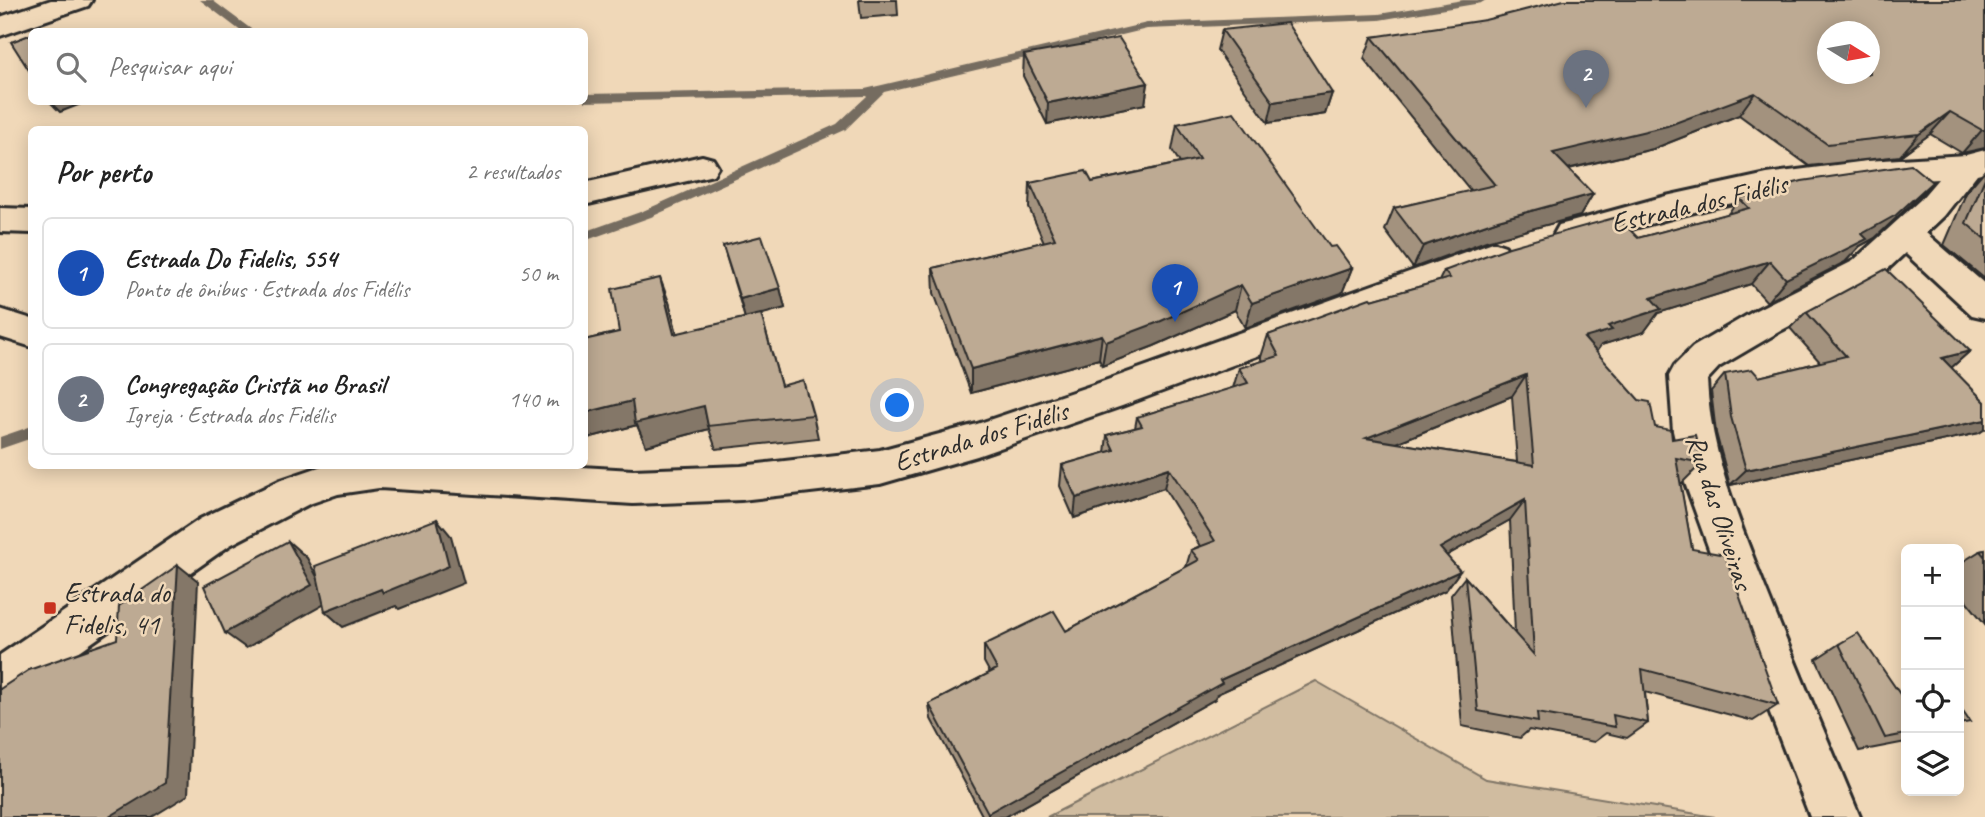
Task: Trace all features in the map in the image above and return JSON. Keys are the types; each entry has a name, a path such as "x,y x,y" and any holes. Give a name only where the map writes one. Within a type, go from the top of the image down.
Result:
{"street":[{"path":"0,27 78,0"},
{"name":"Rua das Oliveiras","path":"1835,817 1794,721 1696,459 1687,408 1688,376 1706,357 1769,320 1866,270 1976,163"},
{"name":"Estrada dos Fidélis","path":"0,681 215,532 285,496 338,477 379,471 633,486 741,483 880,467 989,436 1487,257 1666,208 1767,185 1867,172 1976,163"},
{"path":"588,193 702,167"},
{"path":"0,220 28,221"},
{"path":"1905,234 1985,305"},
{"path":"0,323 28,332"}],"shaded area":[{"path":"1316,681 1486,779 1715,817 1047,817"}],"building":[{"path":"1564,0 1985,0 1985,130 1950,112 1919,134 1827,144 1755,93 1667,126 1553,153 1593,194 1498,220 1423,246 1394,208 1495,185 1372,37 1485,20"},
{"path":"1287,23 1332,93 1273,102 1222,30"},
{"path":"28,36 28,69 11,42"},
{"path":"1119,38 1148,83 1048,103 1024,55"},
{"path":"1234,112 1330,247 1336,246 1352,268 1252,303 1241,285 1159,322 1106,342 1102,335 971,369 933,268 1055,239 1030,183 1086,171 1092,182 1199,159 1177,124"},
{"path":"1911,165 1932,182 1896,215 1862,234 1867,239 1786,279 1770,261 1651,298 1661,309 1608,326 1612,330 1584,338 1639,400 1650,402 1655,427 1671,430 1672,439 1695,435 1702,463 1676,458 1692,549 1725,555 1778,705 1642,669 1648,723 1613,715 1615,727 1537,713 1538,722 1478,711 1465,577 1534,655 1525,500 1440,548 1460,571 1220,680 1222,683 988,813 929,704 997,669 984,645 1054,611 1066,631 1199,560 1191,550 1215,541 1169,468 1076,498 1062,465 1114,450 1107,435 1142,426 1137,417 1248,383 1239,368 1279,356 1268,335 1370,298 1372,300 1450,278 1444,271 1509,247 1617,217 1638,238 1749,208 1739,198 1802,181","holes":["1526,375 1534,465 1366,438"]},
{"path":"1985,178 1985,239 1966,223"},
{"path":"762,236 780,288 740,299 723,246"},
{"path":"1886,269 1970,351 1942,358 1985,402 1985,420 1746,470 1731,417 1725,374 1752,369 1759,377 1846,356 1806,312"},
{"path":"660,278 674,334 761,314 781,386 803,380 813,415 708,426 704,406 635,423 632,401 588,412 588,339 619,332 612,289"},
{"path":"437,519 449,566 383,593 381,589 325,611 315,566"},
{"path":"288,541 312,585 225,633 204,586"},
{"path":"178,565 165,783 109,817 0,817 0,689 29,670 117,639 119,606"},
{"path":"1858,633 1901,696 1901,735 1885,738 1839,644"}],"waterway":[{"path":"205,0 244,28"},
{"path":"881,89 1147,26 1379,17 1481,0"},
{"path":"588,98 865,93 881,89"},
{"path":"588,236 647,214 841,127 881,89"},
{"path":"0,443 28,433"}],"place":[{"name":"Congregação Cristã no Brasil","path":"1586,108"},
{"name":"Estrada Do Fidelis, 554","path":"1175,322"},
{"name":"Estrada do Fidelis, 41","path":"50,608"}]}
